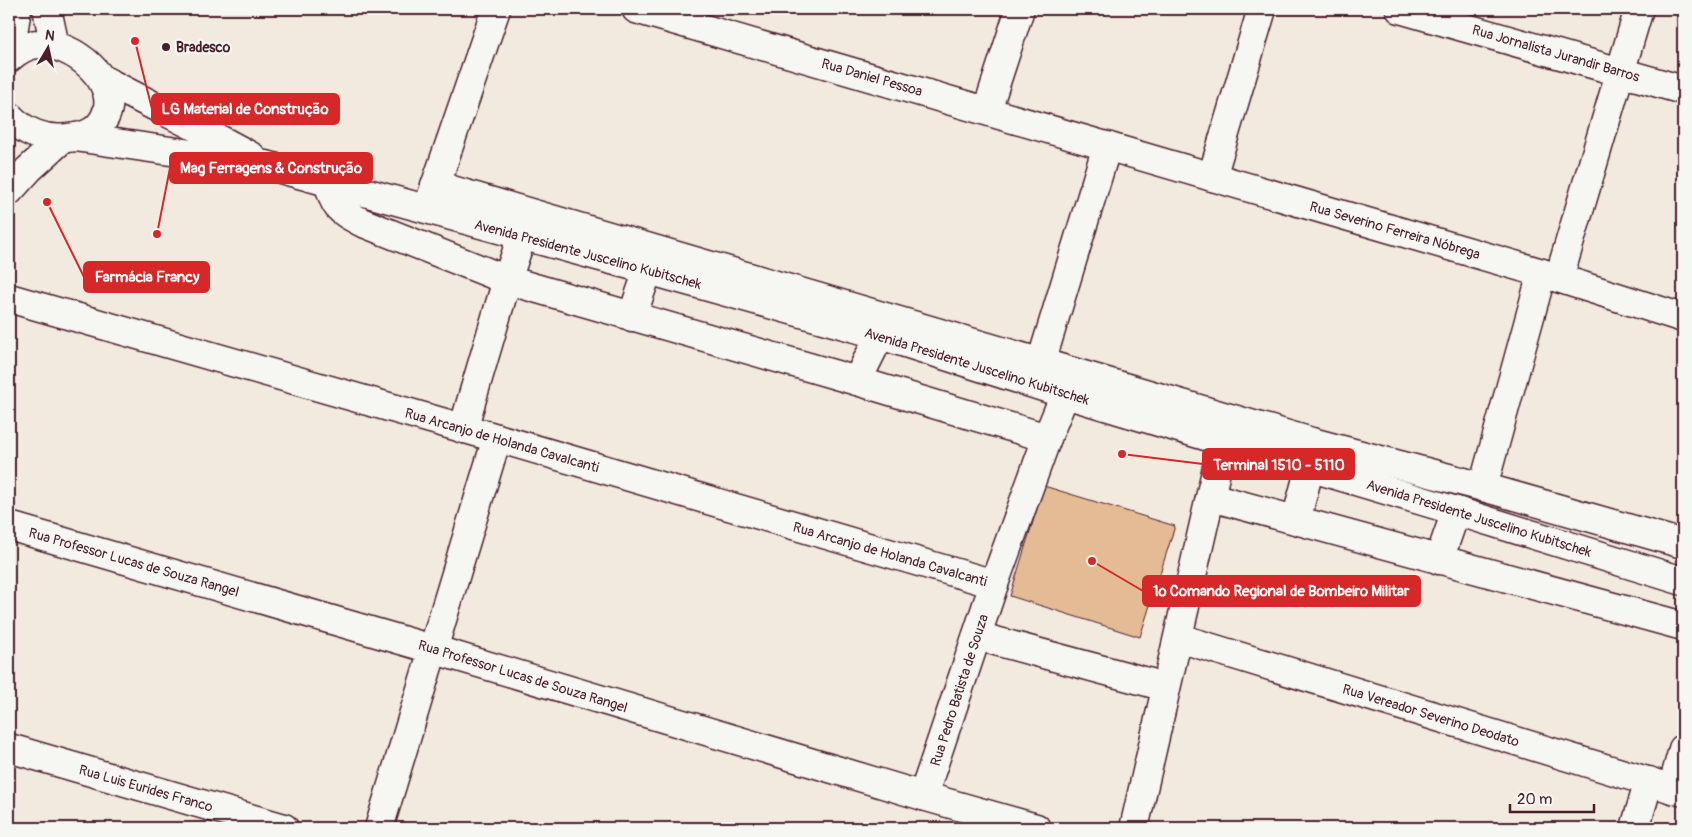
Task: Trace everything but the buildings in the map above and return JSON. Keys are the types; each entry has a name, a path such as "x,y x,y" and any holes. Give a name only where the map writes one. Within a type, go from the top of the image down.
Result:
{"street":[{"path":"9,191 28,169 68,138 90,134 102,123 109,110 108,94 102,79 93,68 81,59 56,46 39,44 23,48 10,47 16,9"},
{"path":"47,9 56,46"},
{"path":"496,9 431,197 830,310 1311,455 1482,487 1683,544"},
{"name":"Rua Daniel Pessoa","path":"636,9 1107,146"},
{"path":"987,110 1020,9"},
{"path":"1212,177 1262,9"},
{"name":"Rua Jornalista Jurandir Barros","path":"1400,9 1683,90"},
{"path":"1482,487 1620,71 1638,9"},
{"name":"Avenida Presidente Juscelino Kubitschek","path":"102,79 266,165"},
{"name":"Avenida Presidente Juscelino Kubitschek","path":"9,116 26,130 50,138 68,138 266,165 329,183 431,197 522,236 648,270 830,310 880,335 1038,374 1065,394 1224,441 1311,455 1456,511 1683,581"},
{"path":"1038,374 1107,146"},
{"name":"Rua Severino Ferreira Nóbrega","path":"1107,146 1551,276 1683,318"},
{"path":"329,183 332,201 344,212 361,222 507,280 1047,438"},
{"path":"463,428 522,236"},
{"path":"632,317 648,270"},
{"name":"Rua Arcanjo de Holanda Cavalcanti","path":"9,298 463,428 994,584"},
{"path":"857,381 880,335"},
{"name":"Rua Pedro Batista de Souza","path":"924,796 994,584 1065,394"},
{"path":"380,828 432,649 497,438"},
{"path":"1134,828 1224,441"},
{"path":"1296,520 1311,455"},
{"path":"1211,497 1683,626"},
{"path":"1524,531 1534,501"},
{"path":"1439,560 1456,511"},
{"name":"Rua Professor Lucas de Souza Rangel","path":"9,526 432,649 924,796 977,820 1036,828"},
{"path":"976,636 1166,687"},
{"name":"Rua Vereador Severino Deodato","path":"1179,638 1668,787"},
{"name":"Rua Luis Eurides Franco","path":"9,748 284,828"},
{"path":"1635,828 1668,787 1683,748"}],"place":[{"name":"LG Material de Construção","path":"135,41"},
{"name":"Bradesco","path":"166,47"},
{"name":"Farmácia Francy","path":"47,202"},
{"name":"Mag Ferragens & Construção","path":"157,234"},
{"name":"Terminal 1510 - 5110","path":"1122,454"},
{"name":"1º Comando Regional de Bombeiro Militar","path":"1092,561"}]}
